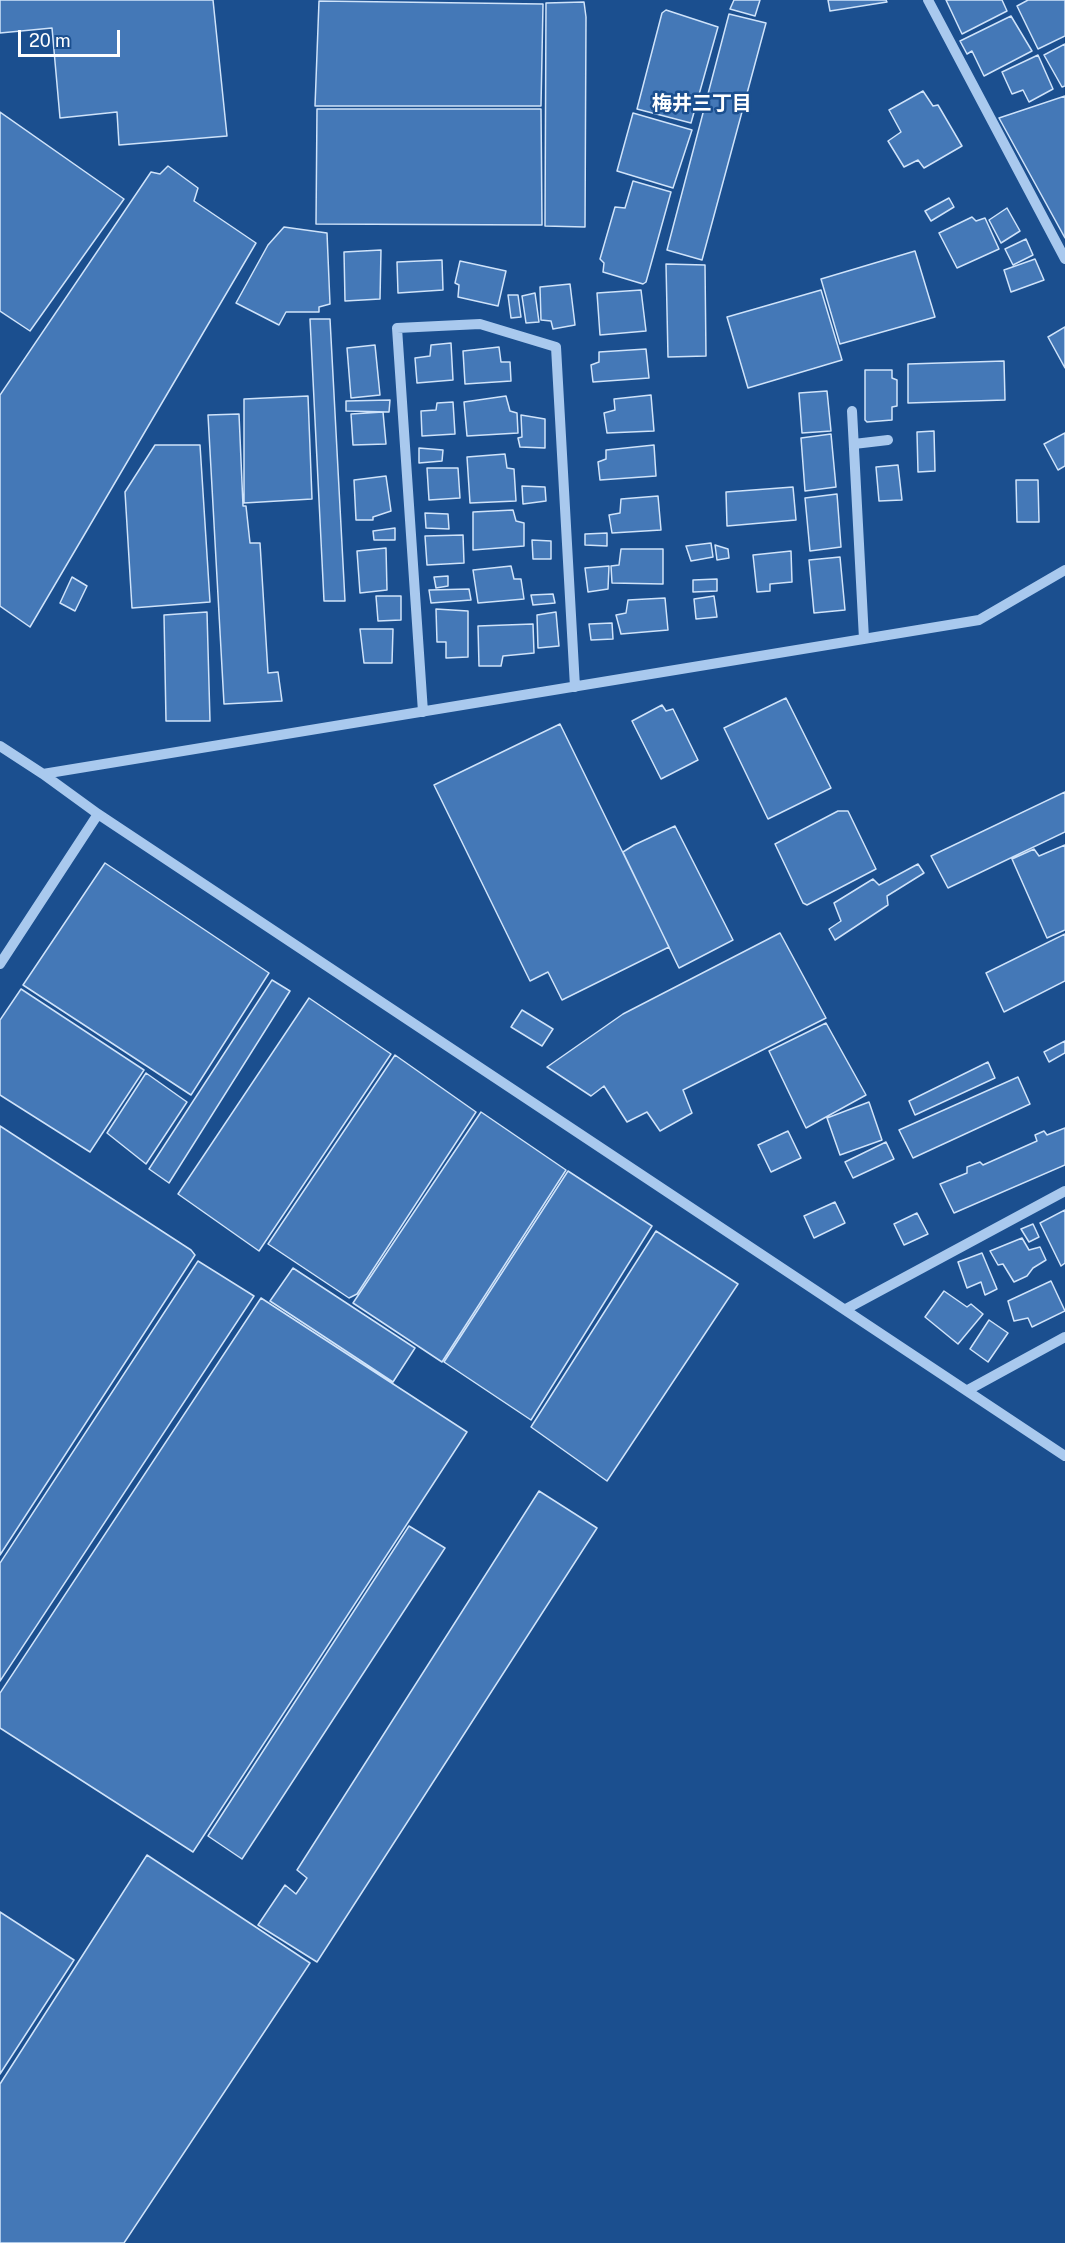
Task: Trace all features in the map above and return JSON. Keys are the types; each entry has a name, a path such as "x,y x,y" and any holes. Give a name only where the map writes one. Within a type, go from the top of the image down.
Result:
{"street":[{"path":"928,0 1065,259"},
{"path":"423,712 397,328 480,324 556,347 575,687"},
{"path":"852,411 864,639"},
{"path":"854,444 888,440"},
{"path":"44,774 979,620 1065,570"},
{"path":"0,746 44,774 98,814 1065,1456"},
{"path":"0,964 98,814"},
{"path":"846,1309 1065,1191"},
{"path":"968,1390 1065,1337"}],"building":[{"path":"0,0 213,0 227,136 119,145 117,112 60,118 52,28 0,33"},
{"path":"734,0 760,0 755,16 730,9"},
{"path":"828,0 886,0 887,2 830,11"},
{"path":"946,0 1002,0 1007,11 962,34"},
{"path":"1028,0 1065,0 1065,36 1038,49 1017,6"},
{"path":"319,1 543,4 541,106 315,106"},
{"path":"584,2 586,17 585,227 545,226 546,3"},
{"path":"666,10 718,27 691,123 637,109 662,13"},
{"path":"729,14 766,23 702,260 667,250"},
{"path":"1011,16 1032,51 984,76 972,51 967,54 960,41"},
{"path":"1065,44 1065,86 1062,87 1044,55"},
{"path":"1038,55 1053,89 1029,102 1023,90 1012,94 1002,72"},
{"path":"923,91 933,106 938,105 962,146 924,168 918,160 904,167 888,141 901,132 889,110"},
{"path":"1065,96 1065,238 999,118"},
{"path":"317,109 541,109 542,225 316,224"},
{"path":"0,112 124,199 30,331 0,311"},
{"path":"633,113 692,130 673,188 617,171"},
{"path":"168,166 198,188 194,201 256,243 30,627 0,606 0,395 151,172 160,174"},
{"path":"633,181 671,192 646,282 643,284 603,272 604,263 600,259 615,207 625,208"},
{"path":"949,198 954,207 931,221 925,211"},
{"path":"1007,208 1020,231 1001,243 989,220"},
{"path":"972,217 976,221 985,218 999,249 957,268 939,233"},
{"path":"284,227 327,233 330,304 319,307 319,312 286,312 279,325 236,303 268,245"},
{"path":"1026,239 1033,255 1013,265 1005,249"},
{"path":"381,250 380,299 345,301 344,252"},
{"path":"915,251 935,317 840,344 821,279"},
{"path":"1035,259 1044,280 1011,292 1004,270"},
{"path":"442,260 443,290 398,293 397,262"},
{"path":"460,261 506,271 498,306 458,297 459,285 455,283"},
{"path":"666,264 705,265 706,356 668,357"},
{"path":"570,284 575,325 553,329 551,321 541,320 540,287"},
{"path":"641,290 646,331 600,335 597,293"},
{"path":"821,290 842,360 748,388 727,317"},
{"path":"535,293 539,322 526,323 522,296"},
{"path":"508,295 518,295 521,317 511,318"},
{"path":"310,319 330,319 345,601 324,601"},
{"path":"1065,327 1065,368 1048,337"},
{"path":"451,343 453,380 417,383 415,358 430,356 431,345"},
{"path":"375,345 380,395 351,398 347,348"},
{"path":"499,347 501,362 510,362 511,381 465,384 463,351"},
{"path":"646,349 649,378 593,382 591,365 599,362 599,352"},
{"path":"1004,361 1005,400 908,403 908,364"},
{"path":"865,370 892,370 892,378 897,380 897,406 892,407 892,420 867,422 865,420"},
{"path":"827,391 831,431 802,433 799,393"},
{"path":"651,395 654,431 607,433 604,413 615,410 614,399"},
{"path":"308,396 312,499 244,503 244,399"},
{"path":"506,396 510,411 517,413 518,433 467,436 464,402"},
{"path":"390,400 389,412 346,411 346,401"},
{"path":"453,402 455,434 422,436 421,411 436,410 437,403"},
{"path":"383,412 386,444 353,445 351,414"},
{"path":"239,414 243,506 246,506 250,543 260,543 268,673 278,672 282,701 224,704 208,415"},
{"path":"521,415 545,419 545,448 520,447 518,438 522,437"},
{"path":"934,431 935,471 918,472 917,432"},
{"path":"1065,433 1065,466 1058,470 1044,444"},
{"path":"831,434 836,487 805,491 801,438"},
{"path":"155,445 200,445 210,602 132,608 125,492"},
{"path":"654,445 656,476 600,480 598,462 606,459 606,450"},
{"path":"419,448 443,450 442,461 419,463"},
{"path":"505,454 507,468 514,469 516,501 470,503 467,457"},
{"path":"898,465 902,500 879,501 876,467"},
{"path":"427,468 458,468 460,498 429,500"},
{"path":"386,476 391,511 373,517 373,520 356,520 354,480"},
{"path":"1016,480 1038,480 1039,522 1017,522"},
{"path":"522,486 545,487 546,501 523,504"},
{"path":"793,487 796,520 727,526 726,492"},
{"path":"837,494 841,547 810,551 805,498"},
{"path":"658,496 661,530 612,533 609,515 620,513 621,499"},
{"path":"513,510 516,521 524,523 524,546 473,550 473,512"},
{"path":"425,513 448,514 449,529 426,528"},
{"path":"395,528 395,540 374,540 373,531"},
{"path":"607,533 607,546 585,545 585,534"},
{"path":"463,535 464,563 427,565 425,536"},
{"path":"532,540 551,541 551,559 533,559"},
{"path":"711,543 713,557 691,561 686,546"},
{"path":"715,545 728,549 729,558 717,560"},
{"path":"386,548 387,590 360,593 357,551"},
{"path":"621,549 663,549 663,584 612,583 611,566 619,565"},
{"path":"791,551 792,582 770,584 770,591 757,592 753,555"},
{"path":"840,557 845,610 814,613 809,560"},
{"path":"511,566 514,579 521,579 524,599 478,603 473,570"},
{"path":"609,566 608,589 588,592 585,568"},
{"path":"448,576 448,586 436,588 434,577"},
{"path":"72,577 87,586 75,611 60,603"},
{"path":"717,579 717,591 693,592 693,580"},
{"path":"469,589 471,600 431,603 429,590"},
{"path":"553,594 555,603 533,605 531,595"},
{"path":"376,596 401,596 401,620 378,621"},
{"path":"714,596 717,617 696,619 694,599"},
{"path":"665,598 668,630 621,634 616,615 626,613 628,600"},
{"path":"436,609 468,611 468,657 446,658 446,642 437,642"},
{"path":"207,612 210,721 166,721 164,615"},
{"path":"556,612 559,646 538,648 537,615"},
{"path":"612,623 613,639 591,640 589,624"},
{"path":"533,624 534,653 503,656 501,666 479,666 478,626"},
{"path":"360,629 393,629 392,663 364,663"},
{"path":"786,698 831,788 768,819 724,728"},
{"path":"662,705 666,711 673,709 698,760 661,779 632,721"},
{"path":"560,724 669,947 562,1000 548,972 530,981 434,785"},
{"path":"1065,792 1065,832 948,888 931,856"},
{"path":"838,811 848,811 876,869 807,905 803,903 775,844"},
{"path":"675,826 733,940 679,968 623,852"},
{"path":"1065,845 1065,930 1047,938 1012,859 1034,849 1039,856"},
{"path":"105,863 269,973 191,1095 23,985"},
{"path":"918,864 924,873 887,896 888,905 835,940 829,929 841,921 834,903 873,879 879,885"},
{"path":"780,933 826,1018 683,1090 692,1113 660,1131 647,1112 627,1122 604,1086 591,1096 547,1067 623,1014"},
{"path":"1065,934 1065,981 1004,1012 986,973"},
{"path":"272,980 290,991 169,1183 149,1169"},
{"path":"21,989 144,1070 90,1152 0,1095 0,1020"},
{"path":"309,998 391,1054 259,1251 178,1194"},
{"path":"522,1010 553,1029 542,1046 511,1027"},
{"path":"826,1023 866,1095 806,1128 769,1051"},
{"path":"1065,1041 1065,1053 1049,1062 1044,1052"},
{"path":"395,1055 476,1112 357,1294 349,1298 268,1244"},
{"path":"988,1062 995,1078 915,1115 909,1101"},
{"path":"146,1073 187,1102 146,1164 107,1133"},
{"path":"1018,1077 1030,1104 913,1158 899,1130"},
{"path":"869,1102 882,1140 840,1155 827,1118"},
{"path":"481,1112 566,1170 442,1362 353,1303"},
{"path":"0,1126 191,1250 195,1255 0,1555"},
{"path":"1065,1128 1065,1165 954,1213 940,1184 967,1173 967,1167 980,1162 983,1165 1037,1141 1035,1135 1044,1131 1047,1135"},
{"path":"788,1131 801,1158 771,1172 758,1145"},
{"path":"886,1142 894,1159 853,1178 845,1162"},
{"path":"568,1171 652,1226 531,1420 444,1362"},
{"path":"835,1202 845,1223 814,1238 804,1216"},
{"path":"1065,1210 1065,1263 1061,1266 1040,1223"},
{"path":"917,1213 928,1234 904,1245 894,1224"},
{"path":"1033,1224 1039,1237 1029,1242 1021,1229"},
{"path":"656,1231 738,1284 607,1481 531,1427"},
{"path":"1022,1238 1029,1250 1040,1247 1046,1260 1033,1268 1027,1276 1014,1282 1003,1264 998,1265 990,1251"},
{"path":"982,1253 997,1289 985,1295 981,1282 967,1288 958,1262"},
{"path":"198,1261 254,1296 0,1681 0,1563"},
{"path":"293,1268 415,1348 393,1382 270,1301"},
{"path":"1051,1281 1065,1311 1032,1327 1028,1318 1014,1321 1008,1301"},
{"path":"944,1291 967,1307 971,1304 983,1314 958,1344 925,1317"},
{"path":"261,1298 467,1432 193,1852 0,1728 0,1693"},
{"path":"989,1320 1008,1333 988,1362 970,1349"},
{"path":"539,1491 597,1528 317,1962 258,1925 285,1885 296,1894 307,1878 297,1870"},
{"path":"409,1526 445,1548 242,1859 208,1836"},
{"path":"147,1855 310,1963 124,2243 0,2243 0,2084"},
{"path":"0,1912 74,1960 0,2074"}],"district":[{"name":"梅井三丁目","path":"702,104"}]}
